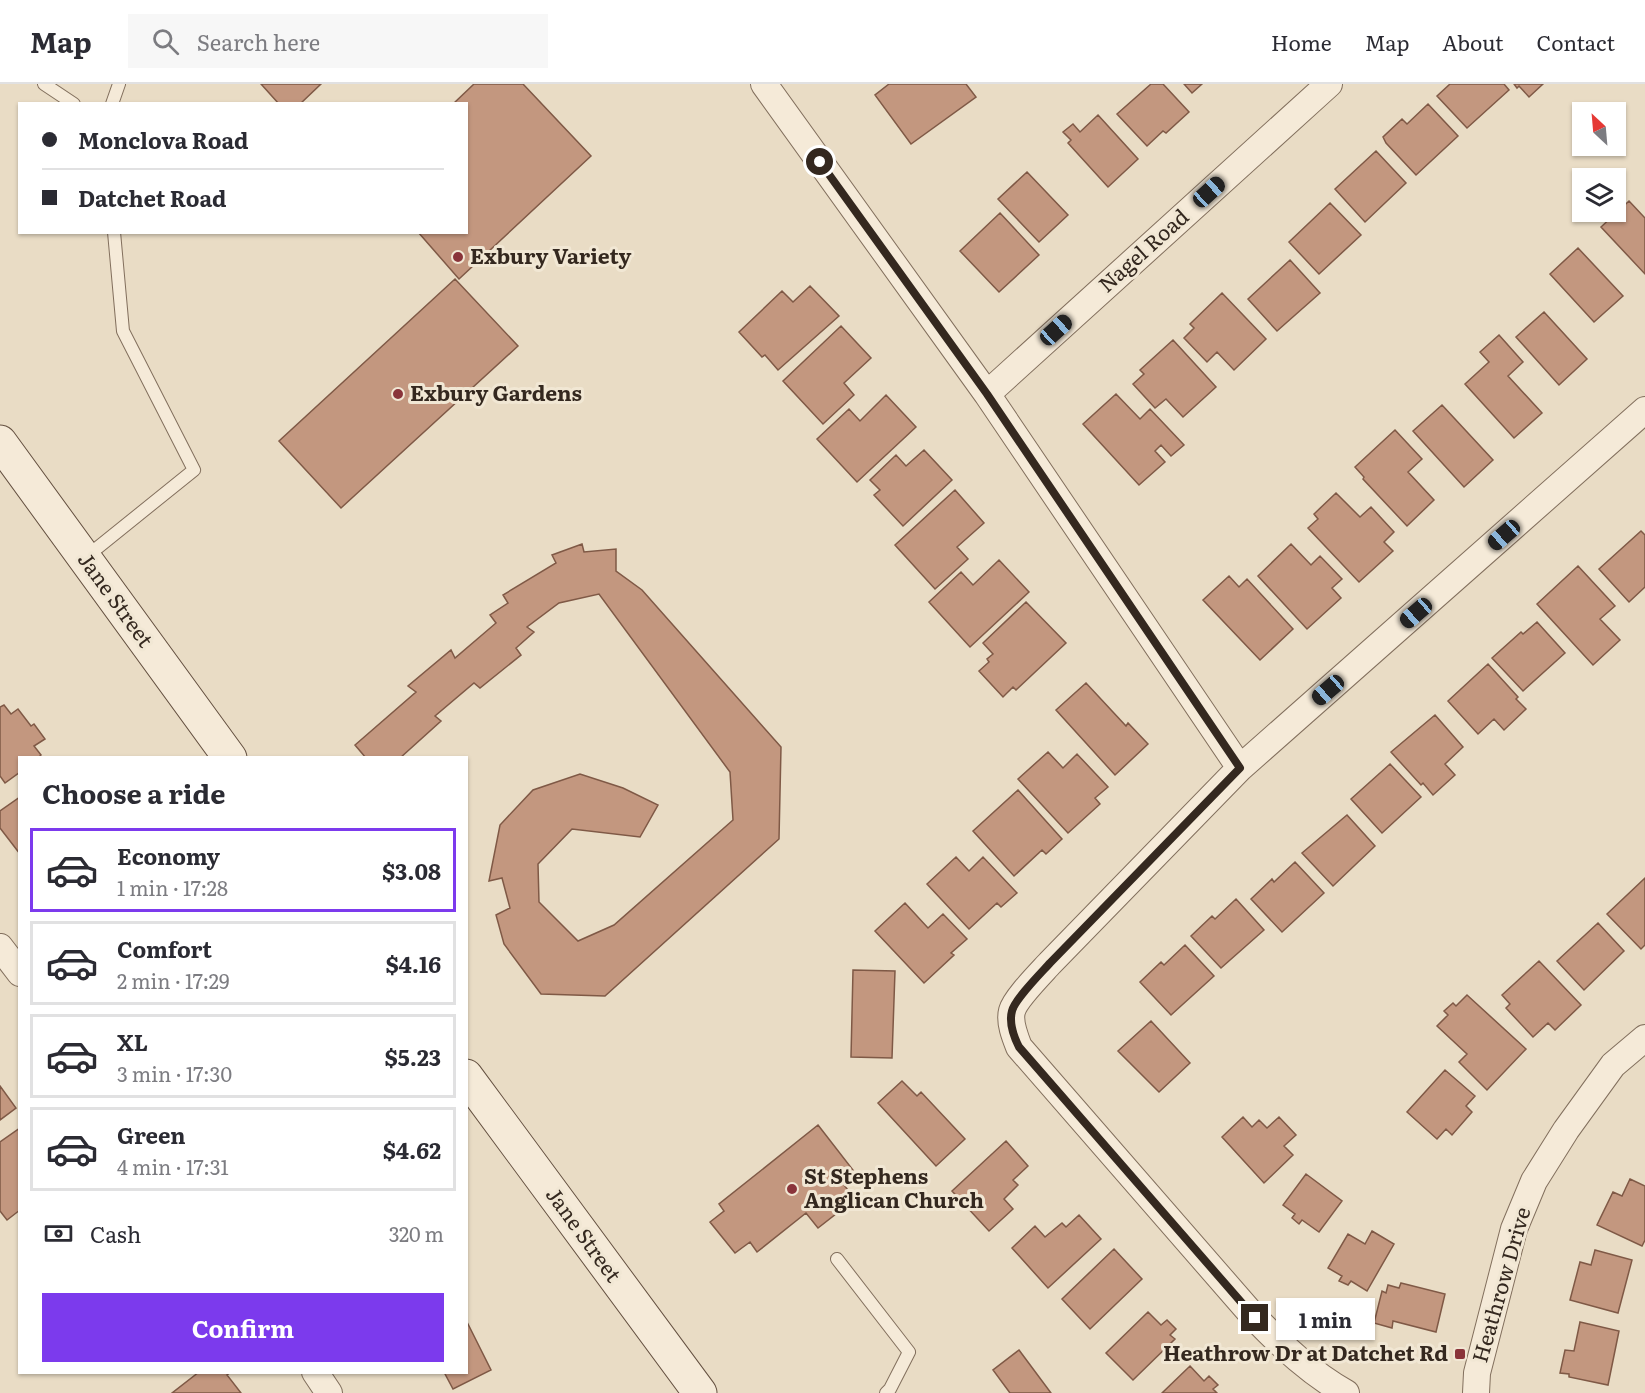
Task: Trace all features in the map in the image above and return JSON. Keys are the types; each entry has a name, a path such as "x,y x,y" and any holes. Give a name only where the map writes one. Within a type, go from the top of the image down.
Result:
{"main road":[{"name":"Jane Street","path":"0,442 229,756"},
{"name":"Jane Street","path":"468,1079 700,1393"}],"street":[{"path":"764,84 987,394 1240,768"},
{"name":"Nagel Road","path":"987,394 1329,84"},
{"path":"1346,1393 1325,1381 1285,1349 1255,1318 1019,1047 1013,1035 1012,1011 1027,989 1240,768 1645,410"},
{"path":"0,947 18,970"},
{"name":"Heathrow Drive","path":"1476,1393 1477,1373 1511,1240 1534,1181 1566,1130 1613,1065 1645,1038"},
{"path":"316,1374 329,1393"}],"lane":[{"path":"44,84 71,102"},
{"path":"113,102 119,84"},
{"path":"85,558 194,470 123,331 114,234"},
{"path":"837,1258 909,1352 886,1393"}],"building":[{"path":"261,84 321,84 302,102 277,102"},
{"path":"474,84 523,84 591,156 459,279 420,234 468,234 468,102 455,102"},
{"path":"889,84 966,84 976,97 911,144 875,95"},
{"path":"1151,84 1163,84 1189,112 1166,133 1163,131 1147,146 1117,114"},
{"path":"1184,84 1202,84 1192,93"},
{"path":"1450,84 1504,84 1509,90 1467,128 1437,96"},
{"path":"1514,84 1543,84 1529,97"},
{"path":"1428,104 1458,136 1416,175 1383,137 1402,119 1407,124"},
{"path":"1098,115 1138,159 1108,187 1068,143 1071,140 1063,132 1073,124 1080,132"},
{"path":"1376,151 1406,183 1365,222 1335,189"},
{"path":"1027,172 1068,215 1039,242 998,199"},
{"path":"1629,201 1645,218 1645,274 1601,227 1606,222 1626,222 1626,204"},
{"path":"1330,203 1361,235 1319,274 1289,242"},
{"path":"1000,213 1039,255 999,292 960,251"},
{"path":"1578,248 1623,296 1594,322 1550,274"},
{"path":"1290,260 1320,293 1277,331 1248,299"},
{"name":"Exbury Gardens","path":"455,279 518,346 341,508 279,441"},
{"path":"810,286 839,316 778,370 765,355 762,357 739,332 782,291 793,302"},
{"path":"1222,293 1266,339 1234,370 1217,352 1207,362 1184,338 1194,328 1190,324"},
{"path":"1544,312 1587,359 1559,385 1516,337"},
{"path":"841,326 871,358 844,383 854,395 823,424 783,381"},
{"path":"1499,335 1523,362 1508,376 1542,413 1514,438 1465,384 1489,362 1480,352"},
{"path":"1173,340 1216,387 1183,417 1166,399 1155,408 1133,384 1144,374 1140,370"},
{"path":"1116,394 1140,419 1150,409 1184,445 1171,456 1161,445 1155,451 1165,462 1139,485 1083,424"},
{"path":"886,395 916,427 857,482 817,439 849,409 860,421"},
{"path":"1442,405 1493,460 1464,487 1413,431"},
{"path":"1395,430 1422,459 1408,472 1434,500 1407,526 1363,479 1364,477 1355,467"},
{"path":"924,450 952,480 903,526 874,495 880,490 870,480 896,455 906,466"},
{"path":"955,490 984,523 957,547 968,559 935,589 895,545"},
{"path":"1336,493 1360,517 1371,507 1394,532 1384,542 1393,551 1359,582 1308,528 1318,519 1314,514"},
{"path":"1641,531 1645,535 1645,587 1629,602 1599,569"},
{"path":"582,544 584,552 616,549 616,571 642,590 781,747 779,839 605,996 541,994 504,944 496,915 510,908 502,878 489,881 500,825 533,790 580,774 623,788 658,805 640,837 572,829 538,864 539,902 578,941 614,925 733,820 730,772 599,594 559,603 527,627 534,632 516,648 521,655 480,688 474,683 435,716 441,721 402,756 364,756 355,745 416,692 408,686 451,650 455,658 496,623 490,615 508,603 503,595 556,563 552,555"},
{"path":"1291,544 1311,565 1320,556 1342,579 1332,588 1341,598 1307,629 1258,576"},
{"path":"999,560 1029,592 970,647 929,602 961,572 973,585"},
{"path":"1578,566 1615,606 1600,619 1620,640 1593,665 1537,604"},
{"path":"1229,576 1239,587 1247,579 1293,629 1260,660 1203,600"},
{"path":"1026,602 1066,643 1016,690 1013,687 1003,697 979,671 989,662 987,659 993,654 983,643"},
{"path":"1537,622 1565,653 1523,691 1492,658 1521,632 1523,634"},
{"path":"1488,664 1526,709 1504,730 1494,719 1478,734 1448,701"},
{"path":"1086,683 1126,726 1128,723 1148,744 1115,775 1056,710"},
{"path":"4,705 11,714 18,709 31,726 34,724 45,739 34,746 40,756 18,756 18,773 5,783 0,776 0,707"},
{"path":"1435,715 1463,747 1445,764 1455,775 1433,795 1391,752"},
{"path":"1048,752 1063,768 1077,754 1108,787 1095,798 1100,804 1068,833 1018,779"},
{"path":"1390,764 1421,797 1382,833 1351,799"},
{"path":"1018,790 1062,839 1046,854 1042,850 1014,876 973,831"},
{"path":"18,798 18,851 0,828 0,811"},
{"path":"1347,815 1375,846 1333,886 1302,853"},
{"path":"956,857 969,871 983,857 1017,893 1001,907 997,903 969,929 927,884"},
{"path":"1295,862 1324,893 1282,932 1251,899"},
{"path":"1645,878 1645,945 1641,949 1607,914"},
{"path":"1236,899 1264,930 1221,968 1191,936 1212,916 1215,919"},
{"path":"905,903 928,928 943,914 967,939 951,953 954,955 924,983 875,931"},
{"path":"1598,923 1624,951 1584,990 1557,961"},
{"path":"1185,945 1214,976 1171,1015 1140,982 1161,962 1164,965"},
{"path":"1539,961 1581,1005 1555,1030 1548,1023 1533,1037 1506,1008 1510,1004 1502,995"},
{"path":"853,970 895,971 892,1058 851,1057"},
{"path":"1467,995 1526,1049 1487,1090 1459,1062 1467,1054 1437,1026 1448,1015 1444,1011 1453,1003 1456,1006"},
{"path":"1151,1021 1190,1063 1159,1092 1118,1051"},
{"path":"1445,1070 1475,1096 1466,1106 1472,1112 1452,1135 1446,1129 1437,1139 1407,1112"},
{"path":"902,1081 917,1096 921,1092 965,1139 936,1166 878,1103"},
{"path":"0,1086 16,1108 0,1120"},
{"path":"1243,1117 1252,1127 1259,1120 1267,1128 1279,1117 1296,1135 1284,1146 1293,1155 1264,1183 1222,1137"},
{"name":"St Stephens Anglican Church","path":"818,1125 853,1170 840,1180 855,1199 818,1228 806,1213 757,1252 750,1242 735,1253 710,1222 724,1211 719,1204"},
{"path":"18,1129 18,1212 7,1220 0,1211 0,1142"},
{"path":"1006,1141 1028,1166 1013,1180 1018,1185 1004,1199 1013,1209 989,1231 952,1191"},
{"path":"1306,1174 1342,1201 1319,1232 1302,1220 1299,1224 1292,1218 1295,1214 1283,1205"},
{"path":"1630,1179 1645,1186 1645,1240 1642,1246 1597,1225 1613,1192 1622,1196"},
{"path":"1079,1215 1101,1239 1048,1288 1012,1248 1035,1226 1045,1237 1062,1223 1066,1227"},
{"path":"1372,1231 1394,1244 1367,1291 1351,1281 1348,1285 1339,1281 1342,1276 1328,1268 1348,1234 1365,1244"},
{"path":"1114,1249 1142,1279 1090,1329 1062,1299"},
{"path":"1595,1250 1632,1260 1618,1313 1570,1300 1580,1262 1591,1265"},
{"path":"1401,1283 1445,1294 1436,1332 1393,1321 1392,1328 1374,1323 1382,1291 1386,1293 1388,1285 1399,1288"},
{"path":"1148,1312 1161,1325 1167,1320 1176,1329 1170,1335 1175,1339 1133,1380 1106,1353"},
{"path":"1580,1322 1619,1331 1608,1385 1560,1373 1565,1350 1574,1351"},
{"path":"468,1324 491,1370 453,1389 445,1374 468,1374"},
{"path":"1019,1350 1051,1393 1010,1393 993,1370"},
{"path":"1190,1366 1204,1381 1209,1376 1218,1385 1213,1389 1217,1393 1162,1393"},
{"path":"196,1374 228,1374 241,1393 172,1393"}],"place":[{"name":"Exbury Variety","path":"458,257"},
{"name":"Exbury Gardens","path":"398,394"},
{"name":"St Stephens Anglican Church","path":"792,1189"},
{"name":"Heathrow Dr at Datchet Rd","path":"1460,1354"}],"route":[{"path":"820,162 987,394 1240,768 1050,963 1027,989 1012,1011 1013,1035 1019,1047 1255,1318"}]}
